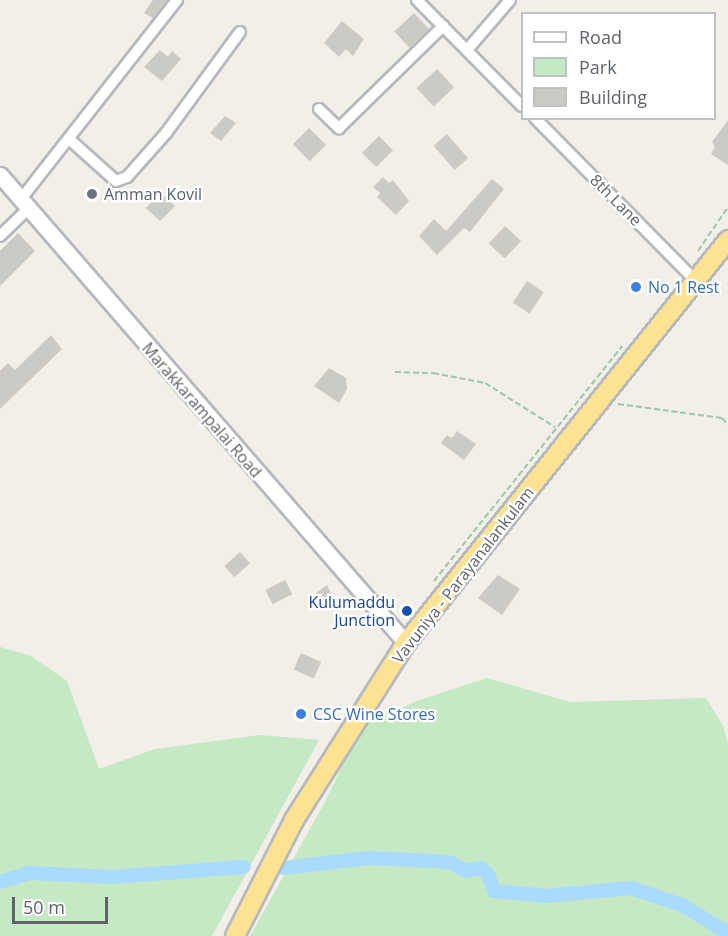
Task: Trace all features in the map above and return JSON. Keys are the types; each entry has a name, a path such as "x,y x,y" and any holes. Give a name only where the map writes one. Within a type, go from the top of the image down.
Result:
{"highway":[{"name":"Vavuniya - Parayanalankulam","path":"235,936 294,820 406,643 601,402 691,276 728,240"}],"street":[{"path":"0,236 25,204 69,139 177,0"},
{"path":"417,0 521,105"},
{"path":"467,50 510,0"},
{"path":"319,109 339,128 443,26"},
{"path":"69,139 116,181 127,177 166,133 240,32"},
{"name":"8th Lane","path":"537,120 691,276"},
{"name":"Marakkarampalai Road","path":"0,175 406,643"}],"path":[{"path":"691,276 728,207"},
{"path":"432,584 555,427 627,340"},
{"path":"395,372 433,374 484,383 555,427"},
{"path":"601,402 722,418 728,425"}],"green space":[{"path":"0,647 31,656 67,681 99,769 155,749 260,735 319,740 212,936 0,936"},
{"path":"487,678 570,702 706,698 723,726 728,743 728,936 250,936 325,802 362,725 417,701"}],"building":[{"path":"153,0 167,0 153,18 144,13"},
{"path":"414,13 429,29 409,48 394,31"},
{"path":"342,21 364,39 353,56 346,49 339,57 324,43"},
{"path":"160,50 168,57 172,51 181,59 162,81 144,67"},
{"path":"437,69 454,87 434,106 417,88"},
{"path":"225,116 236,123 221,141 210,133"},
{"path":"728,120 728,165 711,154 715,147 712,142"},
{"path":"309,128 326,145 310,161 293,144"},
{"path":"447,134 468,158 454,170 433,146"},
{"path":"379,136 393,150 376,167 362,153"},
{"path":"383,177 389,183 393,180 409,201 396,215 377,197 380,193 373,187"},
{"path":"492,179 504,189 470,232 464,228 437,255 419,236 434,219 446,231"},
{"path":"163,195 175,206 160,221 146,208 157,196 160,199"},
{"path":"505,226 521,241 505,259 489,244"},
{"path":"18,233 35,251 0,286 0,251"},
{"path":"527,281 544,292 530,314 513,303"},
{"path":"51,335 62,349 0,409 0,371 8,363 15,370"},
{"path":"329,368 346,378 347,389 339,403 314,386"},
{"path":"457,431 476,444 464,460 441,443 447,435 452,438"},
{"path":"240,552 250,563 234,577 224,566"},
{"path":"498,575 520,589 502,615 478,598"},
{"path":"285,580 292,594 273,604 265,590"},
{"path":"327,585 333,597 321,604 316,593"},
{"path":"301,653 321,662 314,678 294,669"}],"waterway":[{"path":"284,868 368,858 433,861 452,863 466,871 480,868 488,874 494,891 548,896 631,888 682,905 728,933"},
{"path":"0,882 30,873 113,877 244,867"}],"place":[{"name":"Amman Kovil","path":"92,194"},
{"name":"No 1 Rest","path":"636,287"},
{"name":"Kulumaddu Junction","path":"407,611"},
{"name":"CSC Wine Stores","path":"301,714"}]}
